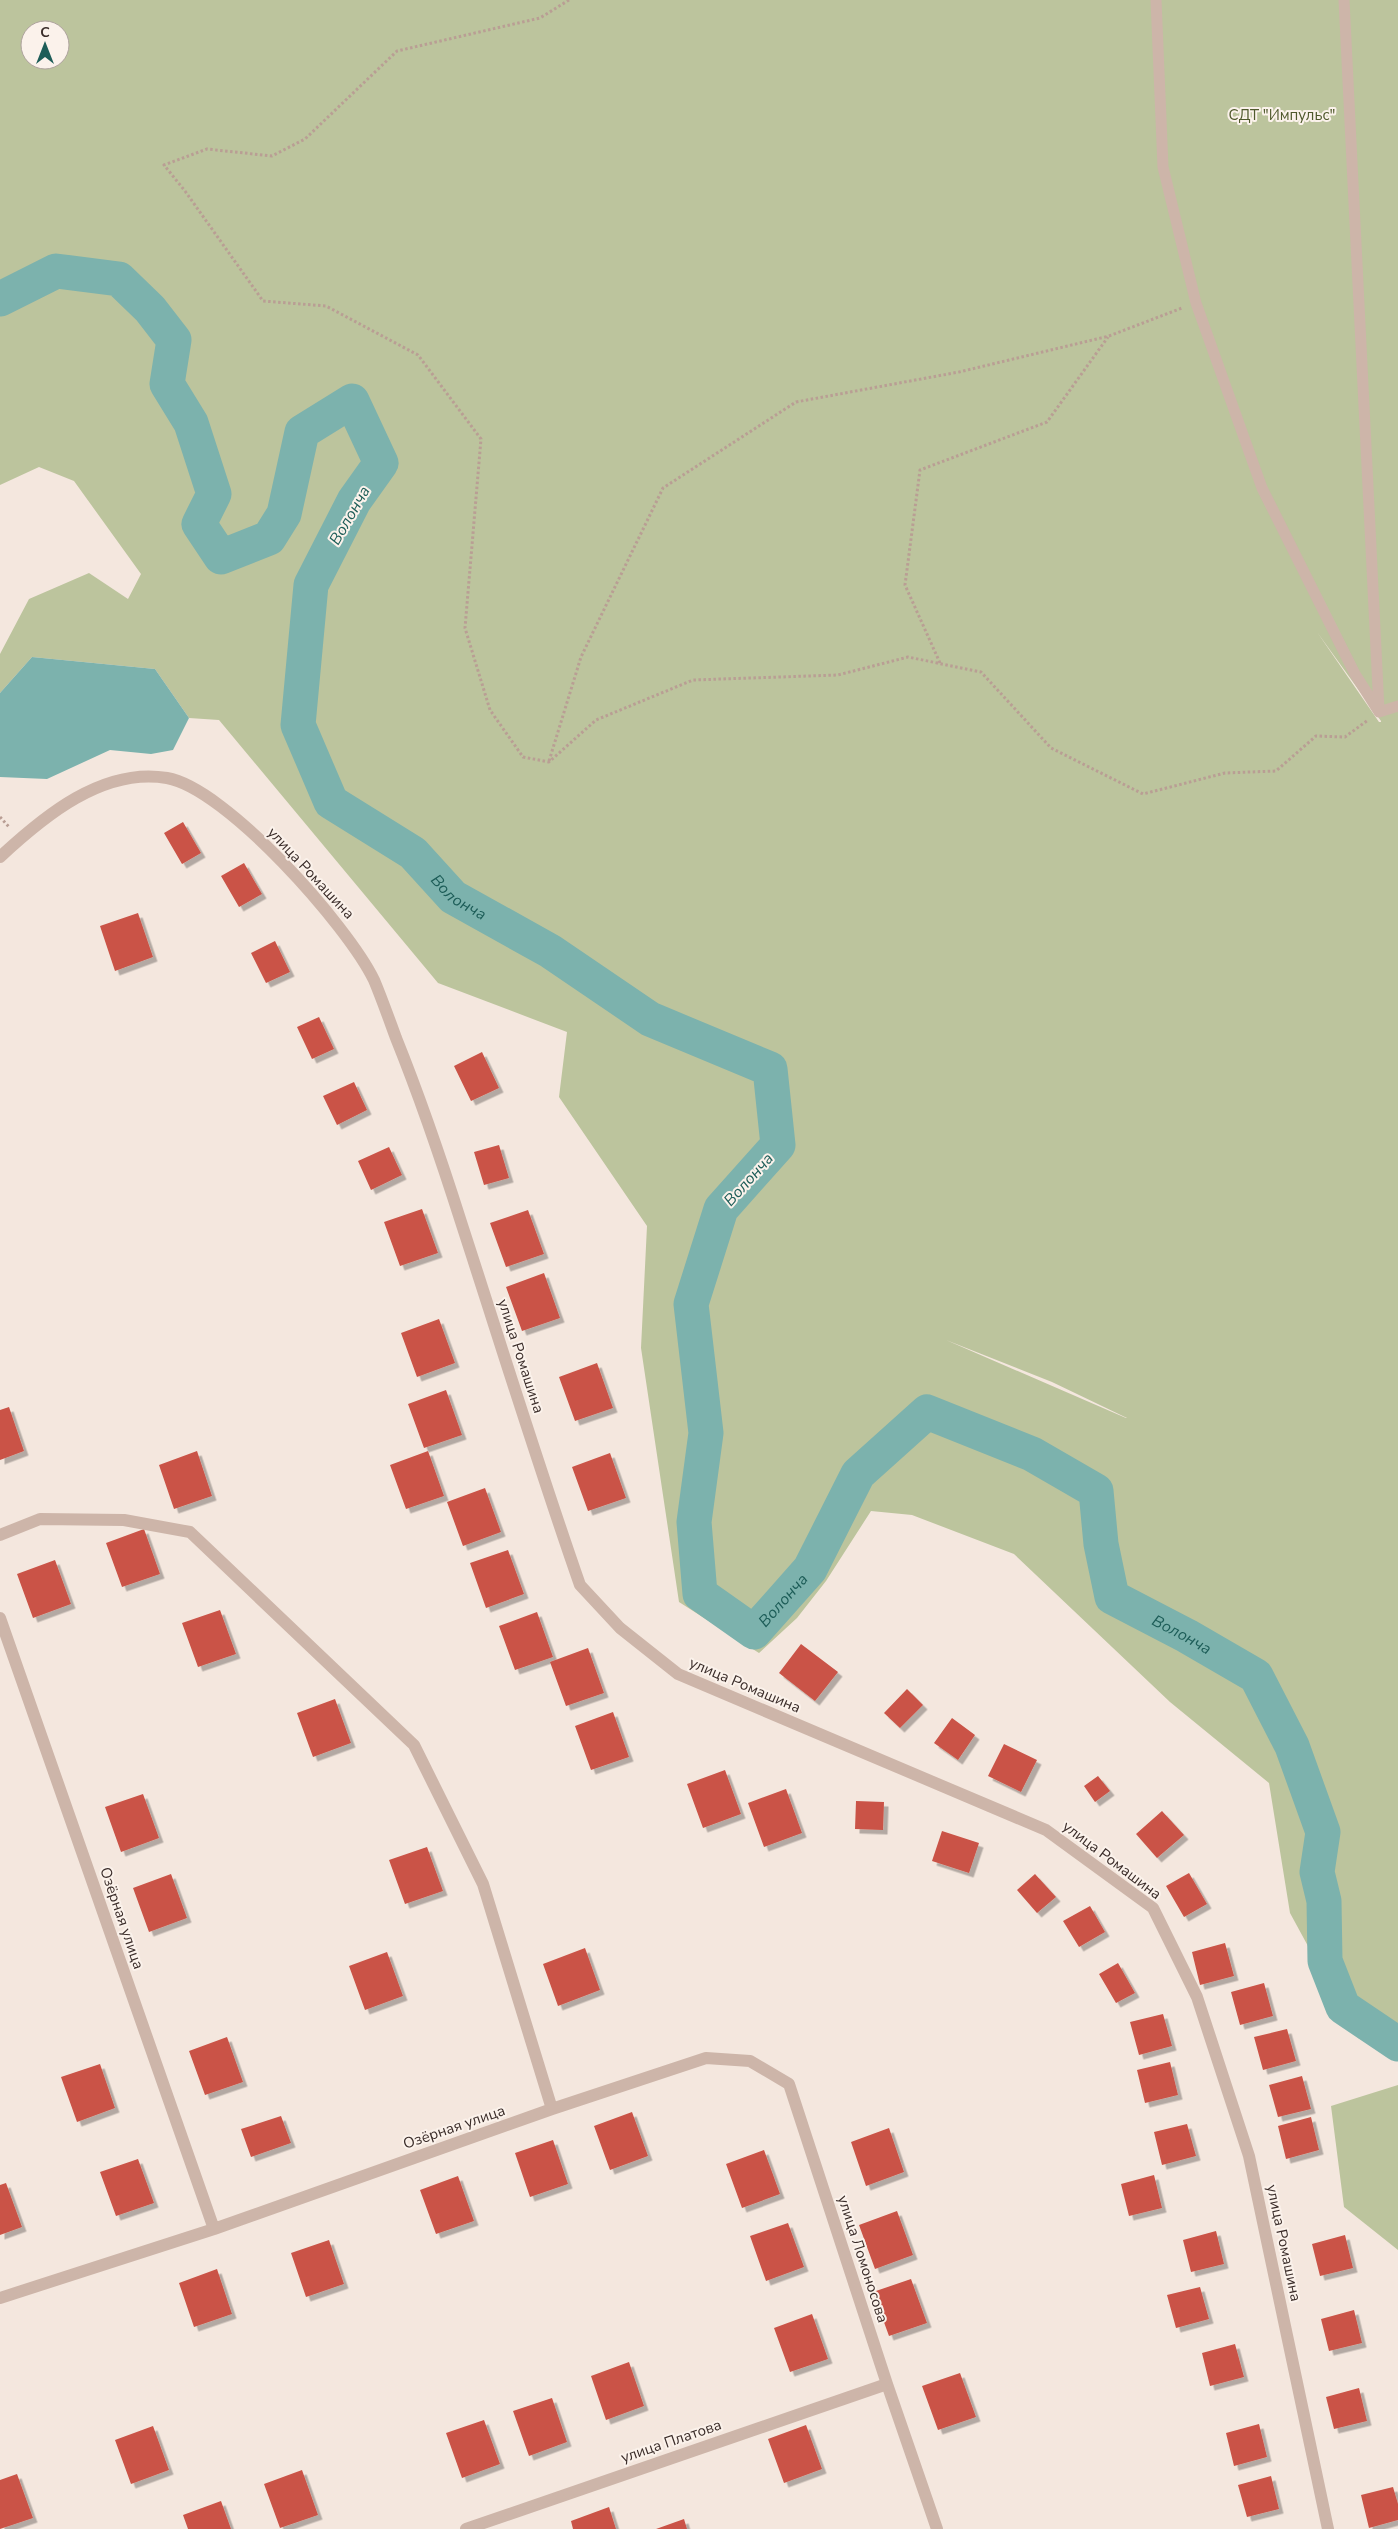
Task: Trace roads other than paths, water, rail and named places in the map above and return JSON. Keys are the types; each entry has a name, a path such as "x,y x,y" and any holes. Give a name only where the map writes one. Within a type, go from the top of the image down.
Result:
{"street":[{"name":"улица Ромашина","path":"0,857 20,838 64,806 96,787 136,776 168,778 192,785 247,829 304,885 342,930 373,979 425,1110 580,1585 620,1628 678,1674 1046,1830 1153,1908 1198,1996 1249,2156 1328,2529"},
{"path":"0,1535 40,1519 124,1520 190,1532 414,1745 483,1884 552,2109"},
{"name":"Озёрная улица","path":"0,1618 214,2228"},
{"name":"Озёрная улица","path":"0,2298 214,2228 552,2109 706,2058"},
{"name":"улица Ломоносова","path":"706,2058 750,2060 789,2084 887,2384 937,2529"},
{"name":"улица Платова","path":"466,2529 887,2384"}],"lane":[{"path":"1156,0 1163,167 1196,303 1262,488 1355,674 1379,712"},
{"path":"1344,0 1379,712"},
{"path":"1379,712 1398,706"}],"water":[{"path":"32,657 155,669 189,718 173,750 151,754 110,750 47,779 0,777 0,693"}],"waterway":[{"name":"Волонча","path":"0,299 56,271 119,279 150,309 174,340 167,384 191,423 214,494 199,524 221,557 269,538 284,514 302,432 352,401 381,463 354,501 311,585 298,725 331,802 413,853 453,897 550,951 650,1019 770,1069 778,1145 721,1209 691,1304 706,1433 694,1522 700,1594 754,1632 810,1569 858,1474 927,1412 1032,1454 1096,1491 1101,1544 1112,1597 1187,1636 1256,1676 1292,1746 1323,1832 1317,1872 1324,1901 1325,1961 1343,2007 1398,2044"}],"park label":[{"name":"СДТ \"Импульс\"","path":"1282,115"}]}
